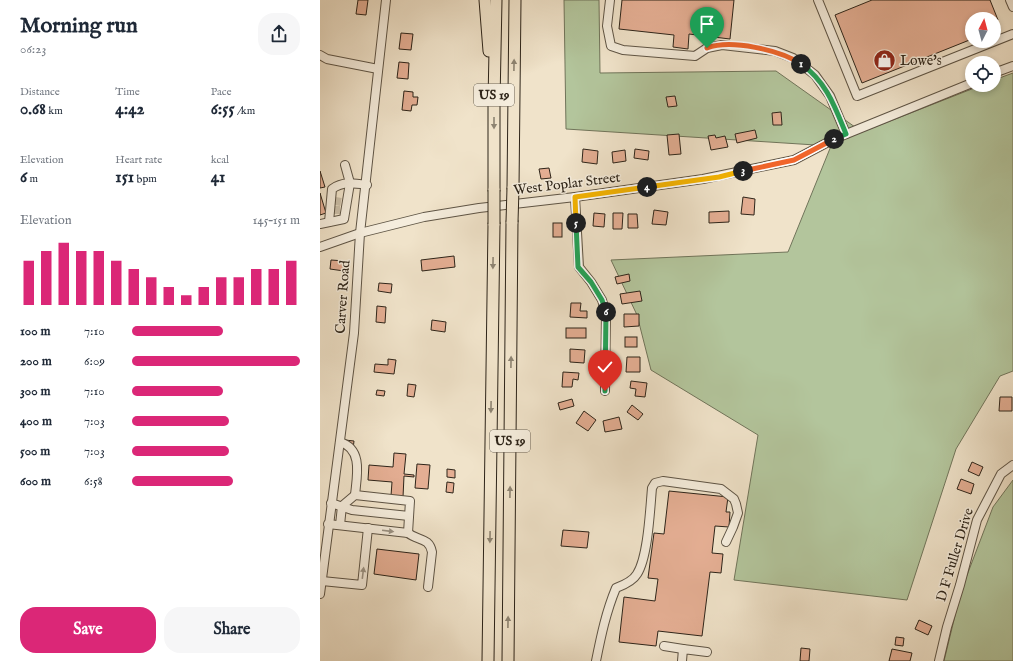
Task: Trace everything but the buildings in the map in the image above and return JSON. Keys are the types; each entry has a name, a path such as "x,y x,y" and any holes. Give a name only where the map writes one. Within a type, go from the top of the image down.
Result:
{"highway":[{"path":"485,0 494,101"},
{"name":"US 19","path":"488,661 496,0"},
{"name":"US 19","path":"508,661 515,0"}],"street":[{"name":"Carver Road","path":"320,594 354,333 360,233 367,185 386,0"},
{"path":"610,0 607,26 610,46 623,50 695,56 707,48 732,45 767,49 793,58 815,75 823,85 830,96 846,134"},
{"path":"818,0 857,96 1013,34"},
{"path":"1010,0 1013,7"},
{"path":"320,55 327,59 378,69"},
{"path":"1001,71 1013,66"},
{"name":"West Poplar Street","path":"320,246 360,233 424,218 480,208 575,197 719,177 794,160 846,134 965,85"},
{"path":"329,222 338,210 339,201 350,183 345,165"},
{"path":"320,224 344,219 338,210 339,201 332,189 340,184 350,183 367,185"},
{"path":"575,197 578,267 591,282 602,300 606,314 605,391"},
{"path":"340,442 348,444 356,456 357,464 355,495"},
{"name":"D F Fuller Drive","path":"939,661 977,520 1001,474 1013,466"},
{"path":"596,661 608,608 616,588 625,584 636,576 643,562 652,488 655,483 663,481 721,489 734,499 738,513 726,542"},
{"path":"340,525 342,506 355,495 410,500 408,533"},
{"path":"331,503 352,510 409,516"},
{"path":"328,524 408,533 414,538 424,540 431,546 432,557 428,587"},
{"path":"322,581 362,585 368,528"},
{"path":"664,646 707,652"},
{"path":"682,661 683,649"}],"green space":[{"path":"564,0 599,0 600,73 776,71 862,132 965,92 1001,92 1001,77 1013,73 1013,371 1000,376 956,449 907,600 734,580 758,435 651,370 637,315 611,260 788,252 831,146 566,129"},
{"path":"1013,480 1013,661 944,661 961,591 993,507"}],"tunnel":[{"path":"335,201 341,202"},
{"path":"334,210 340,210"}],"place":[{"name":"Lowe's","path":"885,61"}],"route":[{"path":"605,391 606,314 602,300 591,282 578,267 575,197 719,177 794,160 846,134 830,96 823,85 805,66 793,58 767,49 732,45 707,48"}]}
